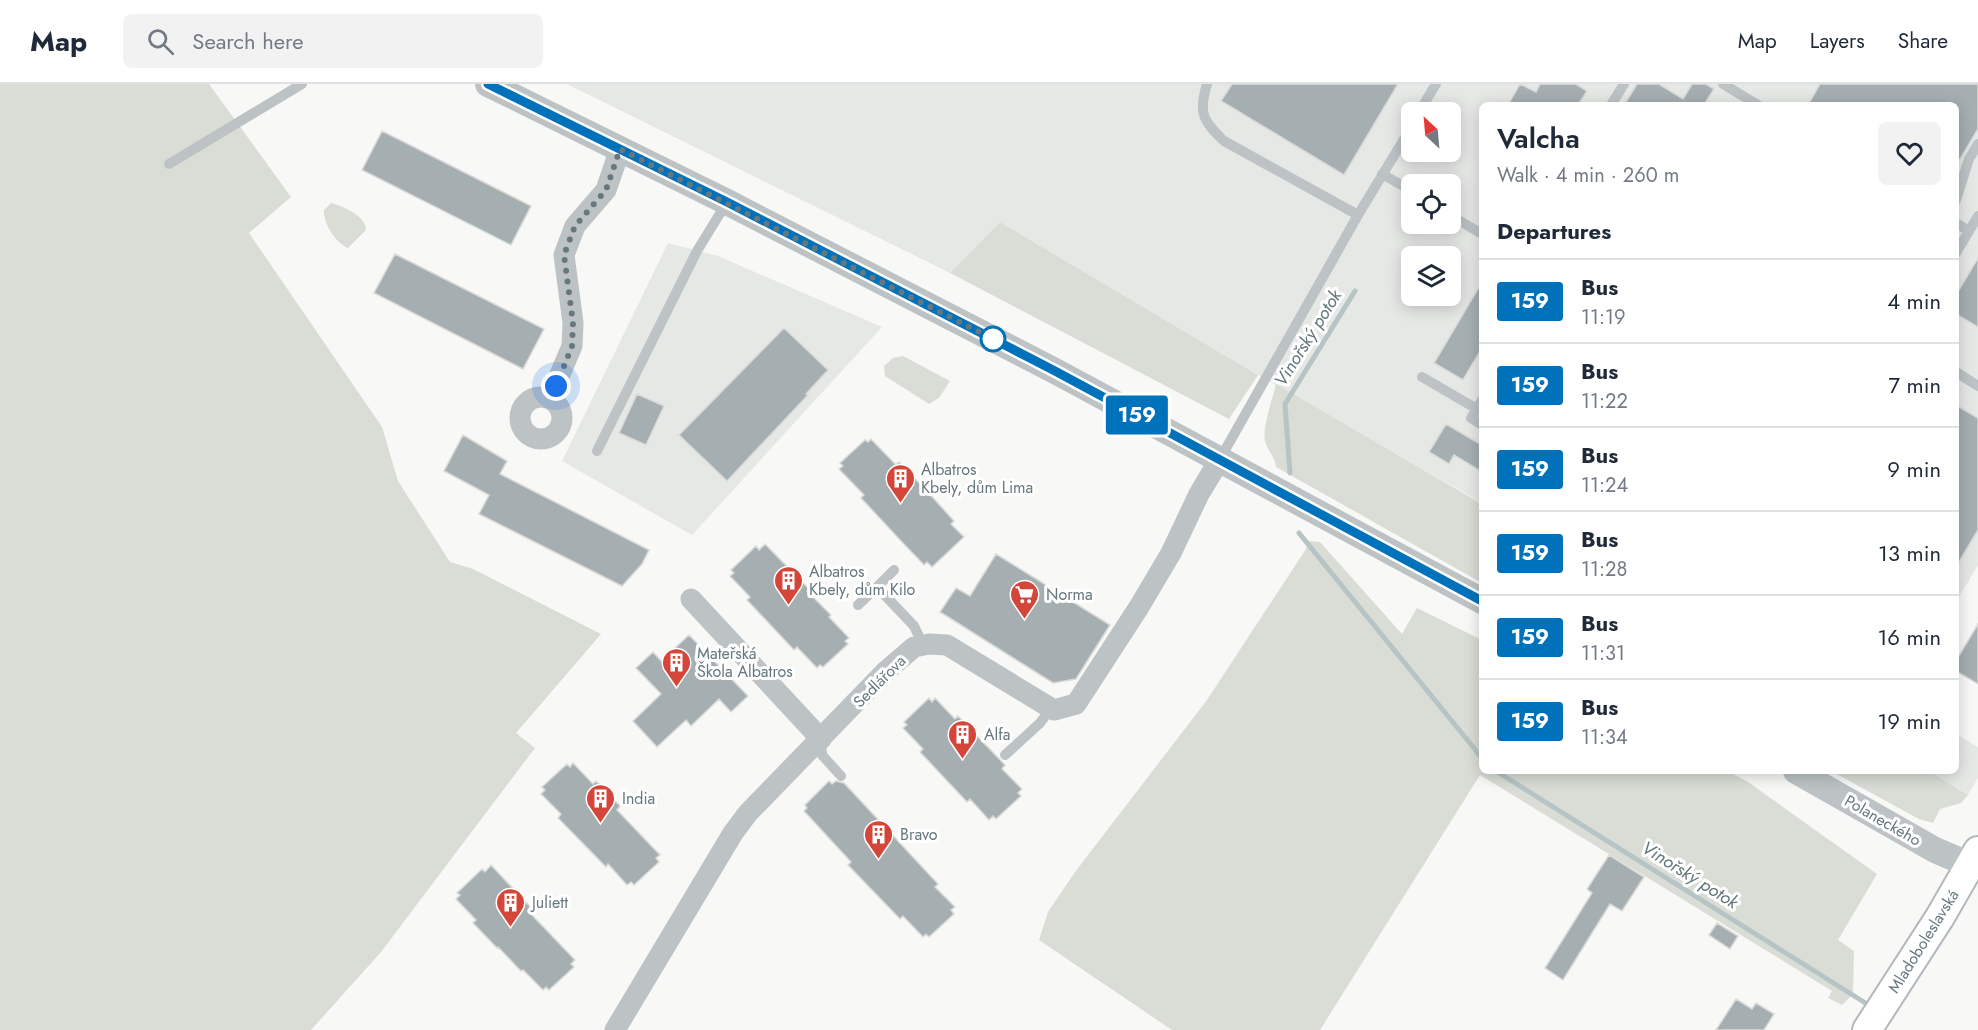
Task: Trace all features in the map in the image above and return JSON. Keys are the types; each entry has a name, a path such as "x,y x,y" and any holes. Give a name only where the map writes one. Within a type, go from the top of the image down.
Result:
{"main road":[{"name":"Mladoboleslavská","path":"1867,1030 1940,917 1974,858"}],"street":[{"path":"488,84 727,202 1066,377 1479,599"},
{"path":"550,398 572,346 573,323 564,255 575,226 606,190 620,149"},
{"path":"1051,708 1065,709 1076,704 1085,691 1171,553 1199,494 1220,459"},
{"path":"691,599 821,739"},
{"name":"Sedlářova","path":"615,1030 733,833 764,797 885,672 915,647 947,645 1051,708"},
{"name":"Polaneckého","path":"1801,774 1935,850 1974,858"}],"lane":[{"path":"170,164 302,84"},
{"path":"1207,84 1202,100 1202,113 1210,127 1224,141 1358,215"},
{"path":"1425,102 1437,84"},
{"path":"1613,102 1624,84"},
{"path":"1723,84 1753,102"},
{"path":"1220,459 1401,144"},
{"path":"1959,191 1969,159 1978,144"},
{"path":"1382,174 1401,185"},
{"path":"597,451 697,251 727,202"},
{"path":"1959,248 1978,216"},
{"path":"1461,222 1479,232"},
{"path":"1959,226 1969,231"},
{"path":"1959,374 1978,386"},
{"path":"1422,376 1479,404 1471,418 1479,422"},
{"path":"858,605 894,570"},
{"path":"877,587 914,626 923,645"},
{"path":"1005,755 1040,723 1051,708"},
{"path":"821,739 822,755 841,776"}],"shaded area":[{"path":"0,84 209,84 291,197 249,233 382,427 398,481 450,562 473,569 601,634 516,733 535,748 381,952 311,1030 0,1030"},
{"path":"567,84 1978,84 1978,565 1959,597 1959,102 1479,102 1479,501 1265,379 1000,222 950,273"},
{"path":"331,203 353,212 365,225 366,230 348,248 343,246 328,227 324,210"},
{"path":"1000,222 1258,375 1229,419 950,273"},
{"path":"668,243 718,256 882,327 692,535 562,461"},
{"path":"903,356 950,381 939,398 929,404 885,376 884,366 893,358"},
{"path":"1276,384 1479,502 1479,581 1276,467 1265,441 1266,421"},
{"path":"1308,541 1320,542 1402,634 1417,608 1479,639 1479,774 1733,774 1877,874 1838,940 1854,951 1853,994 1842,1005 1828,998 1832,991 1480,775 1320,1030 1172,1030 1039,940 1048,912 1075,872 1207,700 1306,549"},
{"path":"1959,736 1978,747 1978,778 1968,795 1934,774 1959,774"},
{"path":"1836,774 1934,774 1968,795 1961,803 1940,809 1933,823 1919,819"}],"building":[{"path":"1232,84 1398,84 1344,175 1221,101"},
{"path":"1520,84 1536,92 1540,84 1576,84 1587,91 1580,102 1510,102"},
{"path":"1637,84 1659,84 1683,99 1692,84 1706,84 1714,89 1706,102 1626,102"},
{"path":"1820,84 1978,84 1978,129 1959,161 1959,102 1810,102"},
{"path":"382,131 531,206 511,245 362,170"},
{"path":"395,254 544,329 523,369 374,293"},
{"path":"1978,258 1978,327 1959,316 1959,290"},
{"path":"1479,287 1479,353 1463,380 1434,363"},
{"path":"784,328 828,370 806,394 808,395 727,481 679,435"},
{"path":"637,394 664,406 646,445 619,433"},
{"path":"1959,407 1978,418 1978,530 1959,562"},
{"path":"1446,424 1479,443 1479,470 1454,455 1449,464 1429,452"},
{"path":"463,435 507,461 500,474 649,550 642,564 622,586 479,514 489,495 444,471"},
{"name":"Albatros Kbely, dům Lima","path":"871,439 896,465 899,462 926,490 954,521 951,524 964,537 932,567 927,562 924,565 902,542 861,498 864,495 839,469 843,466 840,463 865,440 868,442"},
{"name":"Albatros Kbely, dům Kilo","path":"765,544 809,589 807,591 831,615 829,617 849,638 845,641 848,644 823,667 820,665 817,668 797,647 794,650 747,600 750,597 730,576 734,573 731,570 756,546 759,550"},
{"name":"Norma","path":"996,554 1110,625 1076,679 1053,683 940,612 956,588 970,596"},
{"path":"1978,624 1978,684 1959,673 1959,656"},
{"name":"Mateřská Škola Albatros","path":"689,635 748,696 731,712 719,699 691,726 686,720 657,747 633,721 661,694 636,668 653,652 661,661"},
{"name":"Alfa","path":"929,698 932,702 935,698 955,719 958,716 1005,765 1002,769 1022,789 1018,793 1021,796 996,819 993,816 989,820 970,799 967,802 920,752 923,749 903,728 907,725 904,722"},
{"name":"India","path":"573,763 593,784 596,781 620,806 617,810 660,855 656,858 659,862 634,885 631,882 627,885 608,864 606,867 558,818 561,814 541,794 545,790 542,787 567,764 570,767"},
{"name":"Bravo","path":"829,781 832,784 836,781 844,783 938,884 935,887 955,907 951,910 954,914 929,937 926,934 923,937 903,916 900,919 848,865 851,862 804,811 807,808 805,805"},
{"path":"1609,855 1644,877 1622,911 1610,904 1563,980 1545,968 1592,893 1587,889"},
{"name":"Juliett","path":"491,865 535,912 532,915 575,960 571,964 574,967 549,990 546,987 543,990 497,948 473,923 476,920 456,899 460,895 457,893 482,869 485,872"},
{"path":"1717,923 1738,936 1730,949 1709,935"},
{"path":"1736,999 1752,1009 1756,1003 1774,1014 1764,1030 1716,1030"}],"waterway":[{"name":"Vinořský potok","path":"1290,473 1285,404 1355,291"},
{"name":"Vinořský potok","path":"1299,533 1479,754"},
{"name":"Vinořský potok","path":"1501,774 1867,1004"}],"bus line":[{"name":"159","path":"488,84 727,202 1055,371 1479,599"}],"place":[{"name":"Albatros Kbely, dům Lima","path":"900,504"},
{"name":"Albatros Kbely, dům Kilo","path":"788,606"},
{"name":"Norma","path":"1025,620"},
{"name":"Mateřská Škola Albatros","path":"676,688"},
{"name":"Alfa","path":"963,760"},
{"name":"India","path":"601,824"},
{"name":"Bravo","path":"879,860"},
{"name":"Juliett","path":"511,928"}],"route":[{"path":"556,386 572,346 573,323 564,255 575,226 606,190 620,149 993,339"}]}
